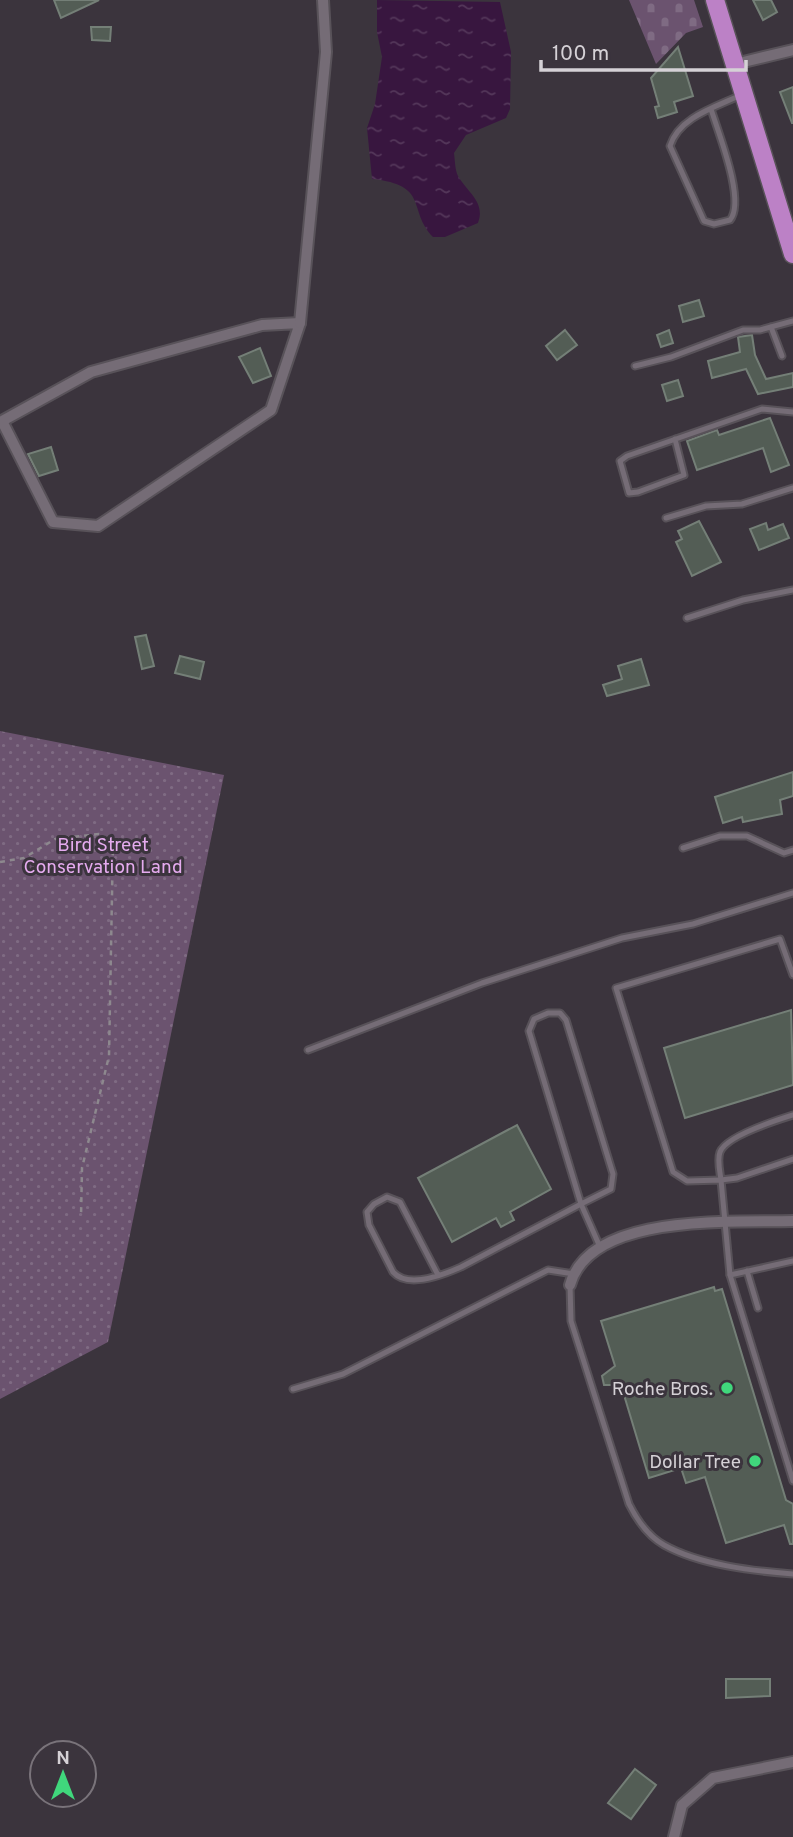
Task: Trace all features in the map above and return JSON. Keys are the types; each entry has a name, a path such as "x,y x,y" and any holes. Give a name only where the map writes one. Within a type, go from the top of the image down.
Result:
{"main road":[{"path":"715,0 793,254"}],"street":[{"path":"300,323 262,326 91,372 2,421 54,522 98,526 271,410 300,323 326,52 323,0"},
{"path":"735,64 793,50"},
{"path":"570,1285 585,1257 600,1247 648,1230 724,1223 793,1221"},
{"path":"674,1837 682,1805 713,1778 793,1762"}],"lane":[{"path":"710,109 727,160 736,206 730,220 714,224 705,221 670,146 674,135 693,118 710,109 744,93"},
{"path":"635,366 671,357 744,330 793,321"},
{"path":"771,327 782,356"},
{"path":"676,439 684,475 629,493 620,461 676,439 762,409 793,412"},
{"path":"666,519 706,506 742,503 793,488"},
{"path":"687,618 743,600 793,590"},
{"path":"683,848 720,836 747,836 784,853 793,850"},
{"path":"307,1050 481,983 622,938 693,923 793,893"},
{"path":"793,975 780,939 616,988 673,1172 687,1181 720,1180 737,1178 793,1160"},
{"path":"438,1275 400,1202 384,1198 371,1206 367,1212 368,1222 396,1275 404,1279 438,1275 461,1267 581,1204 608,1191 613,1178 567,1022 560,1013 548,1013 532,1020 530,1034 581,1204 600,1247"},
{"path":"793,1115 768,1123 725,1145 719,1158 730,1275 793,1481"},
{"path":"730,1275 793,1261"},
{"path":"293,1389 343,1374 548,1270 574,1274"},
{"path":"747,1271 758,1308"},
{"path":"570,1285 571,1321 629,1504 637,1520 663,1544 679,1552 729,1564 793,1574"}],"path":[{"path":"0,862 24,858 55,839 99,834 113,841 109,1056 82,1168 81,1217"}],"green space":[{"path":"629,0 694,0 703,27 686,33 656,64"},
{"name":"Bird Street Conservation Land","path":"0,731 224,775 108,1342 0,1399"}],"water":[{"path":"377,0 500,2 511,52 510,109 506,118 466,135 454,153 458,176 478,203 480,216 478,223 445,237 433,237 425,227 410,193 390,182 372,179 367,128 375,104 382,57 377,32"}],"building":[{"path":"54,0 99,0 61,18"},
{"path":"753,0 771,0 777,12 763,20"},
{"path":"91,27 111,27 110,41 92,40"},
{"path":"678,47 693,96 674,102 677,112 658,118 655,107 659,106 651,78"},
{"path":"793,87 793,123 792,123 780,92"},
{"path":"699,300 704,316 683,322 679,306"},
{"path":"565,330 577,345 557,360 546,346"},
{"path":"669,330 673,343 661,347 657,335"},
{"path":"752,335 755,355 766,379 793,373 793,387 758,394 746,369 712,378 708,361 740,352 738,337"},
{"path":"260,348 271,376 253,383 239,357"},
{"path":"678,380 683,396 667,401 662,385"},
{"path":"770,418 789,465 771,472 763,448 697,470 687,441 717,430 719,435"},
{"path":"51,447 58,470 39,476 28,454"},
{"path":"699,521 721,562 692,576 676,542 682,539 678,531"},
{"path":"766,523 768,530 783,524 789,538 759,550 750,529"},
{"path":"146,635 154,666 142,669 135,637"},
{"path":"180,656 204,662 200,679 175,673"},
{"path":"641,659 649,685 607,696 603,685 622,679 618,666"},
{"path":"793,772 793,796 780,800 782,814 743,822 742,817 723,823 715,797"},
{"path":"791,1010 793,1085 685,1118 664,1048"},
{"path":"517,1125 551,1189 510,1212 514,1220 501,1227 496,1218 452,1242 418,1178"},
{"path":"714,1287 715,1291 722,1289 786,1500 793,1504 793,1544 790,1544 784,1525 726,1543 705,1477 686,1483 681,1468 649,1478 621,1385 604,1385 602,1376 615,1366 601,1321"},
{"path":"726,1679 770,1679 770,1696 726,1698"},
{"path":"635,1769 656,1785 631,1819 608,1803"}],"place":[{"name":"Roche Bros.","path":"727,1388"},
{"name":"Dollar Tree","path":"755,1461"}]}
